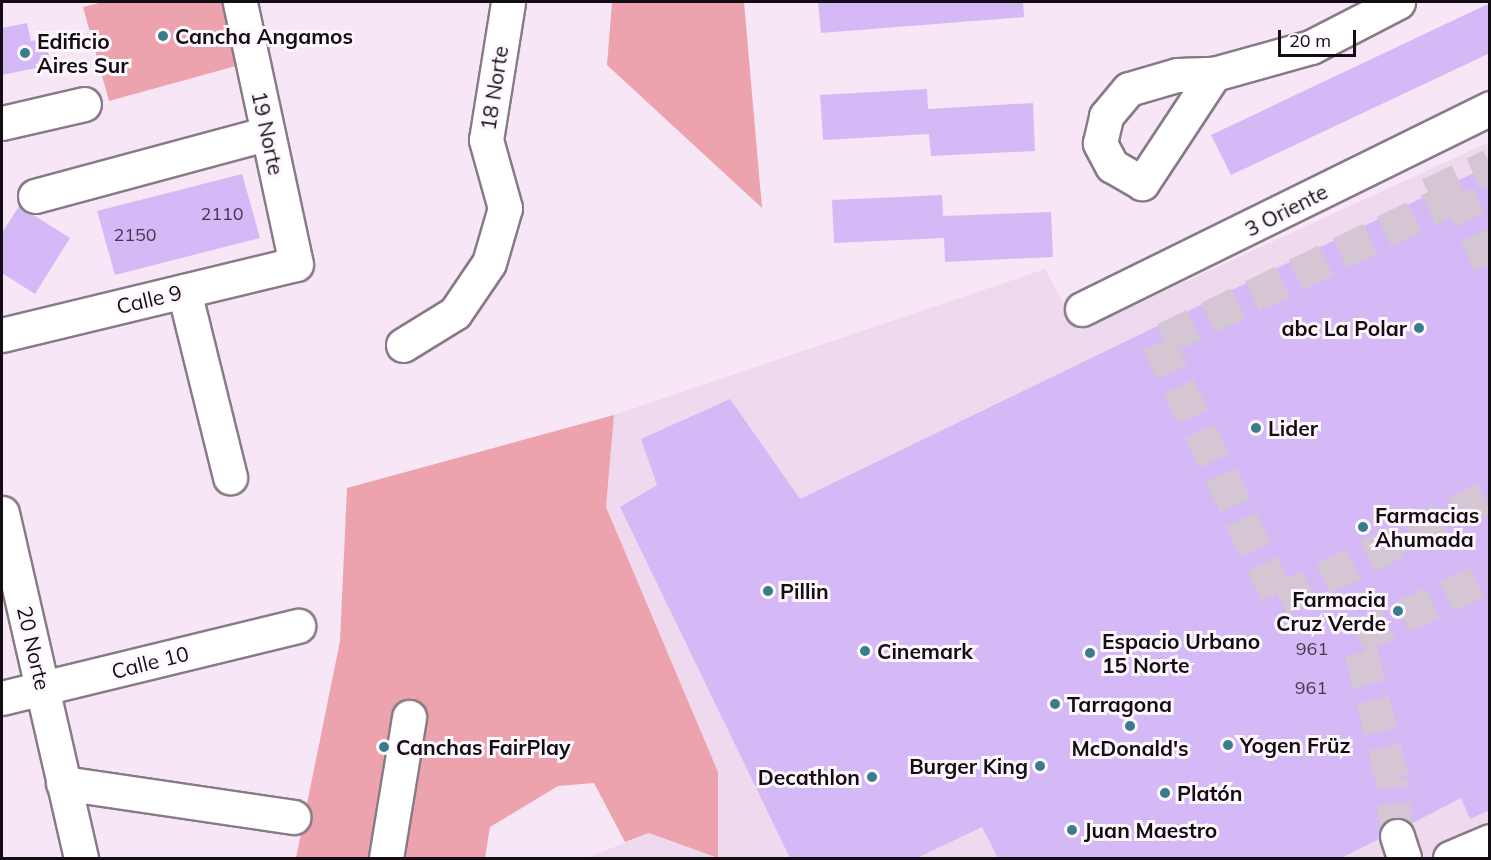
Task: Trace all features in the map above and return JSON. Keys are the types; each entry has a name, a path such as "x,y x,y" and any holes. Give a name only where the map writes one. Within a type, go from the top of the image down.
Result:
{"street":[{"name":"19 Norte","path":"240,2 296,264"},
{"name":"18 Norte","path":"403,345 455,314 489,263 505,208 486,140 508,2"},
{"path":"1214,74 1311,47 1398,2"},
{"path":"2,123 84,104"},
{"name":"3 Oriente","path":"1082,309 1490,108"},
{"path":"35,196 268,133"},
{"name":"Calle 9","path":"2,335 296,264"},
{"path":"184,291 230,477"},
{"name":"20 Norte","path":"2,513 81,858"},
{"name":"Calle 10","path":"2,698 298,626"},
{"path":"386,858 409,717"},
{"path":"63,783 294,817"},
{"path":"1450,858 1490,841"}],"shaded area":[{"name":"Cancha Angamos","path":"103,2 226,2 243,64 109,101 83,7"},
{"path":"612,2 744,2 762,208 607,65"},
{"name":"Espacio Urbano 15 Norte","path":"1489,142 1489,849 1476,858 718,858 718,772 606,507 614,415 1045,269 1078,331"},
{"path":"614,415 606,507 718,772 718,858 649,833 625,842 594,783 558,786 490,827 485,858 296,858 340,641 347,488"},
{"path":"649,833 718,858 587,858"}],"building":[{"path":"818,2 1023,2 1024,17 821,33"},
{"path":"1490,3 1490,53 1231,175 1211,135"},
{"name":"Edificio Aires Sur","path":"27,23 31,41 45,38 51,65 2,75 2,28"},
{"path":"927,89 928,109 1033,103 1035,151 931,156 929,134 823,140 820,95"},
{"name":"Espacio Urbano 15 Norte","path":"1490,165 1490,810 1470,819 1461,798 1411,824 1391,818 1383,824 1379,839 1341,858 998,858 982,827 917,858 790,858 620,507 657,485 641,439 730,399 800,499"},
{"path":"242,174 260,238 115,275 97,211"},
{"path":"942,195 943,216 1051,212 1053,257 945,262 944,238 834,243 832,200"},
{"path":"19,206 70,238 35,294 2,273 2,233"}],"tunnel":[{"path":"1429,194 1490,165"},
{"path":"1490,264 1458,195 1158,342 1280,600 1490,495"},
{"path":"1397,836 1392,779 1358,637 1490,576"}],"place":[{"name":"Cancha Angamos","path":"163,36"},
{"name":"Edificio Aires Sur","path":"25,53"},
{"name":"abc La Polar","path":"1419,328"},
{"name":"Lider","path":"1256,428"},
{"name":"Farmacias Ahumada","path":"1363,527"},
{"name":"Pillin","path":"768,591"},
{"name":"Farmacia Cruz Verde","path":"1398,611"},
{"name":"Cinemark","path":"865,651"},
{"name":"Espacio Urbano 15 Norte","path":"1090,653"},
{"name":"Tarragona","path":"1055,704"},
{"name":"McDonald's","path":"1130,726"},
{"name":"Yogen Früz","path":"1228,745"},
{"name":"Canchas FairPlay","path":"384,747"},
{"name":"Burger King","path":"1040,766"},
{"name":"Decathlon","path":"872,777"},
{"name":"Platón","path":"1165,793"},
{"name":"Juan Maestro","path":"1072,830"}]}
